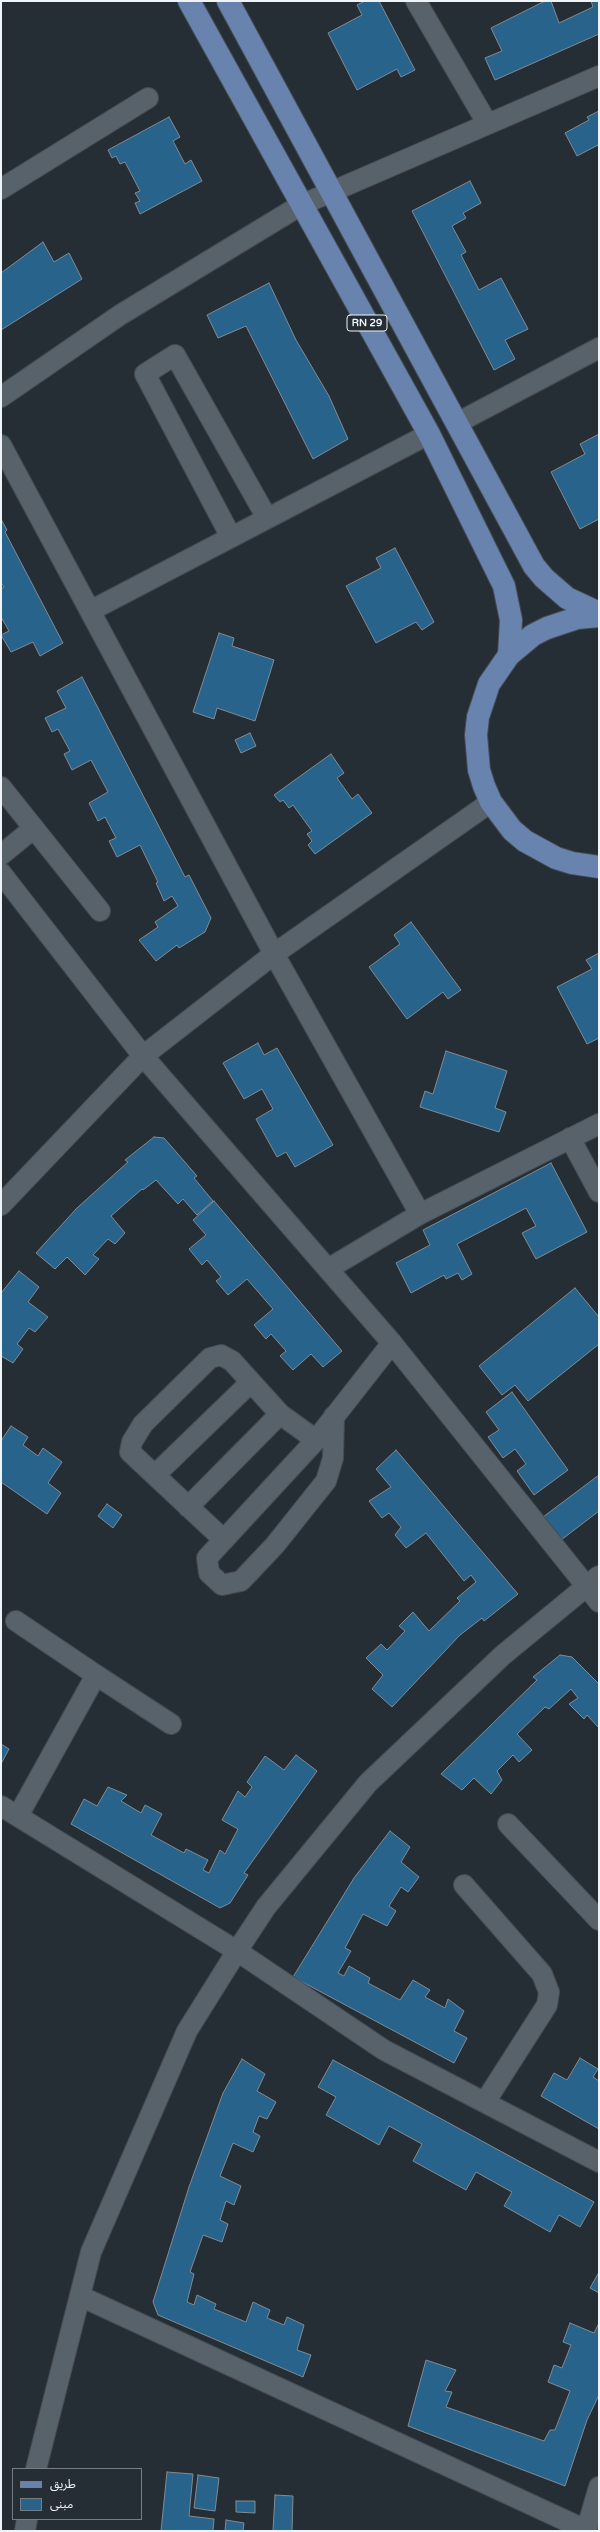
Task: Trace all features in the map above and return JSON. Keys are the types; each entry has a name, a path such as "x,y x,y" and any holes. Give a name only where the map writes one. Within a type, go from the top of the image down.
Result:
{"main road":[{"name":"RN 29","path":"189,1 300,205 429,434 504,586 511,620 509,655"},
{"name":"RN 29","path":"228,1 534,566 549,584 567,598 599,614"},
{"path":"599,614 577,618 547,628 533,635 509,655 489,684 478,717 476,752 479,770 491,802 512,830 540,851 572,863 599,866"}],"street":[{"path":"416,1 487,123"},
{"path":"1,397 120,315 300,205 331,190 599,76"},
{"path":"1,189 148,98"},
{"path":"457,423 599,348"},
{"path":"230,537 145,374 175,355 267,518"},
{"path":"90,610 429,434"},
{"path":"1,445 274,954 420,1214"},
{"path":"1,787 100,911"},
{"path":"1,1205 143,1056 274,954 491,802"},
{"path":"1,855 34,828"},
{"path":"1,873 143,1056 392,1343 595,1588 503,1655 368,1783 266,1907 237,1951 187,2031 91,2252 36,2468"},
{"path":"328,1268 420,1214 599,1124"},
{"path":"570,1138 599,1192"},
{"path":"334,1416 333,1458 326,1481 275,1545 241,1581 222,1585 208,1573 207,1558 316,1440 334,1416 392,1343"},
{"path":"224,1540 130,1452 132,1442 143,1424 210,1358 221,1355 232,1361 280,1414 316,1440"},
{"path":"155,1475 251,1382"},
{"path":"188,1507 280,1414"},
{"path":"16,1621 171,1724"},
{"path":"96,1675 9,1811 237,1951 384,2050 599,2162"},
{"path":"508,1824 597,1915"},
{"path":"464,1885 542,1974 549,1992 547,2005 485,2102"},
{"path":"80,2296 586,2530 599,2487"},
{"path":"25,2531 27,2520"}],"building":[{"path":"365,1 379,1 415,70 401,77 397,69 357,90 328,33 362,15 357,5"},
{"path":"545,1 551,1 559,23 593,7 591,1 599,1 599,34 495,80 485,58 502,51 491,28"},
{"path":"599,111 599,147 598,145 577,156 565,133 589,120 587,117"},
{"path":"169,117 180,137 173,141 185,164 191,160 202,181 140,214 135,203 140,201 135,193 140,191 125,162 120,164 116,156 112,158 108,150"},
{"path":"470,181 481,203 463,213 466,218 452,226 466,252 461,255 479,290 501,278 528,329 505,340 515,359 494,370 412,211"},
{"path":"43,242 54,262 69,253 82,279 1,330 1,273"},
{"path":"269,283 296,340 329,396 348,439 313,459 246,326 218,338 207,315"},
{"path":"599,434 599,519 580,529 551,472 585,454 580,444"},
{"path":"1,519 7,530 5,532 63,643 40,656 33,642 11,652 1,635 9,631 1,617 1,589 4,587 1,583"},
{"path":"395,548 434,622 422,630 416,622 376,643 346,586 381,568 376,558"},
{"path":"219,633 234,638 232,646 274,660 255,721 217,708 214,719 193,712"},
{"path":"82,677 185,877 189,875 211,918 205,932 179,948 177,945 156,961 139,940 158,927 155,922 178,906 172,896 164,901 156,883 158,882 140,845 117,857 109,841 116,838 105,817 98,821 89,803 108,792 91,760 72,770 64,754 70,751 58,729 52,732 45,718 66,708 57,691"},
{"path":"250,733 256,746 241,753 235,740"},
{"path":"331,754 344,773 337,778 352,799 358,794 372,813 315,854 308,845 312,841 307,834 312,831 293,805 289,808 283,800 280,802 274,795"},
{"path":"411,922 461,990 448,999 443,992 407,1019 369,967 400,944 394,935"},
{"path":"599,953 599,1038 587,1044 557,987 592,969 586,960"},
{"path":"258,1043 264,1055 277,1048 333,1145 295,1167 286,1152 277,1157 256,1119 273,1109 262,1089 244,1099 223,1063"},
{"path":"446,1051 507,1071 495,1108 506,1112 499,1132 420,1107 425,1091 433,1094"},
{"path":"154,1137 164,1138 197,1176 194,1178 213,1201 197,1215 183,1199 178,1204 156,1180 143,1190 142,1189 111,1216 125,1233 115,1244 108,1239 93,1255 99,1259 85,1275 67,1257 55,1269 36,1253 77,1208 128,1162 125,1160"},
{"path":"551,1163 587,1232 536,1259 522,1233 536,1226 526,1208 457,1244 472,1274 462,1280 458,1273 446,1279 444,1275 411,1293 396,1263 430,1245 423,1230"},
{"path":"214,1201 342,1351 323,1367 311,1354 293,1370 280,1356 286,1351 271,1334 266,1339 254,1325 273,1309 247,1279 228,1295 216,1281 221,1277 207,1260 202,1265 189,1249 206,1235 193,1220"},
{"path":"19,1271 39,1287 28,1302 48,1317 35,1332 29,1328 17,1344 23,1349 13,1363 1,1356 1,1293"},
{"path":"575,1288 599,1317 599,1344 528,1401 515,1385 502,1395 479,1366"},
{"path":"512,1392 568,1470 534,1495 517,1471 526,1464 515,1449 503,1458 488,1437 499,1430 486,1412"},
{"path":"11,1426 28,1437 23,1445 38,1456 43,1448 62,1462 48,1483 61,1493 47,1514 1,1482 1,1441"},
{"path":"396,1450 518,1594 484,1621 482,1618 460,1635 392,1707 372,1689 383,1675 366,1658 381,1644 387,1650 405,1631 399,1626 413,1612 429,1631 460,1601 457,1598 476,1582 471,1575 464,1581 426,1533 406,1548 395,1535 401,1527 389,1513 382,1518 369,1501 391,1487 376,1469"},
{"path":"599,1475 599,1511 561,1540 543,1517"},
{"path":"107,1504 122,1515 113,1528 98,1516"},
{"path":"560,1655 572,1657 599,1684 599,1728 587,1715 584,1719 569,1704 578,1698 571,1689 549,1709 545,1707 517,1734 532,1750 519,1762 513,1755 497,1771 502,1780 491,1794 474,1778 462,1790 441,1774 537,1680 533,1677"},
{"path":"1,1744 9,1749 1,1764"},
{"path":"296,1755 317,1771 244,1873 248,1875 230,1903 220,1908 71,1824 84,1799 97,1806 108,1787 127,1795 121,1801 141,1813 145,1805 162,1814 151,1835 184,1853 186,1849 208,1860 203,1870 209,1873 220,1850 225,1854 238,1829 222,1820 238,1791 245,1797 252,1787 247,1782 265,1756 284,1770"},
{"path":"390,1831 410,1847 401,1862 419,1877 408,1892 401,1887 389,1906 396,1911 387,1926 363,1914 345,1948 351,1951 338,1973 344,1976 349,1966 370,1978 368,1983 400,2000 413,1980 430,1990 425,1997 445,2008 448,1999 464,2011 454,2031 467,2038 454,2063 293,1977 354,1878"},
{"path":"580,2058 598,2069 593,2077 599,2081 599,2129 541,2096 554,2073 567,2080"},
{"path":"242,2059 265,2074 257,2091 276,2102 267,2119 259,2116 253,2132 260,2136 253,2152 233,2143 220,2176 241,2186 234,2205 226,2201 220,2220 228,2224 222,2242 203,2235 190,2272 194,2274 187,2302 194,2305 197,2295 216,2304 214,2309 246,2322 253,2302 270,2310 267,2318 284,2325 287,2317 304,2325 297,2350 311,2355 303,2377 158,2315 153,2302 189,2187 223,2093"},
{"path":"333,2060 594,2202 580,2227 559,2215 550,2232 504,2206 512,2192 476,2172 466,2190 413,2161 422,2144 389,2126 379,2145 326,2115 336,2097 318,2087"},
{"path":"599,2274 599,2293 590,2288"},
{"path":"570,2323 594,2333 599,2323 599,2395 587,2420 565,2486 408,2426 426,2360 456,2370 445,2391 452,2392 446,2407 544,2441 550,2430 555,2430 570,2391 548,2382 554,2365 562,2368 571,2345 563,2342"},
{"path":"167,2472 193,2474 189,2516 214,2519 213,2531 161,2531"},
{"path":"198,2475 219,2478 215,2511 194,2508"},
{"path":"275,2495 293,2496 292,2531 273,2531"},
{"path":"236,2501 255,2501 255,2513 236,2512"},
{"path":"226,2520 244,2523 243,2531 225,2531"}]}
